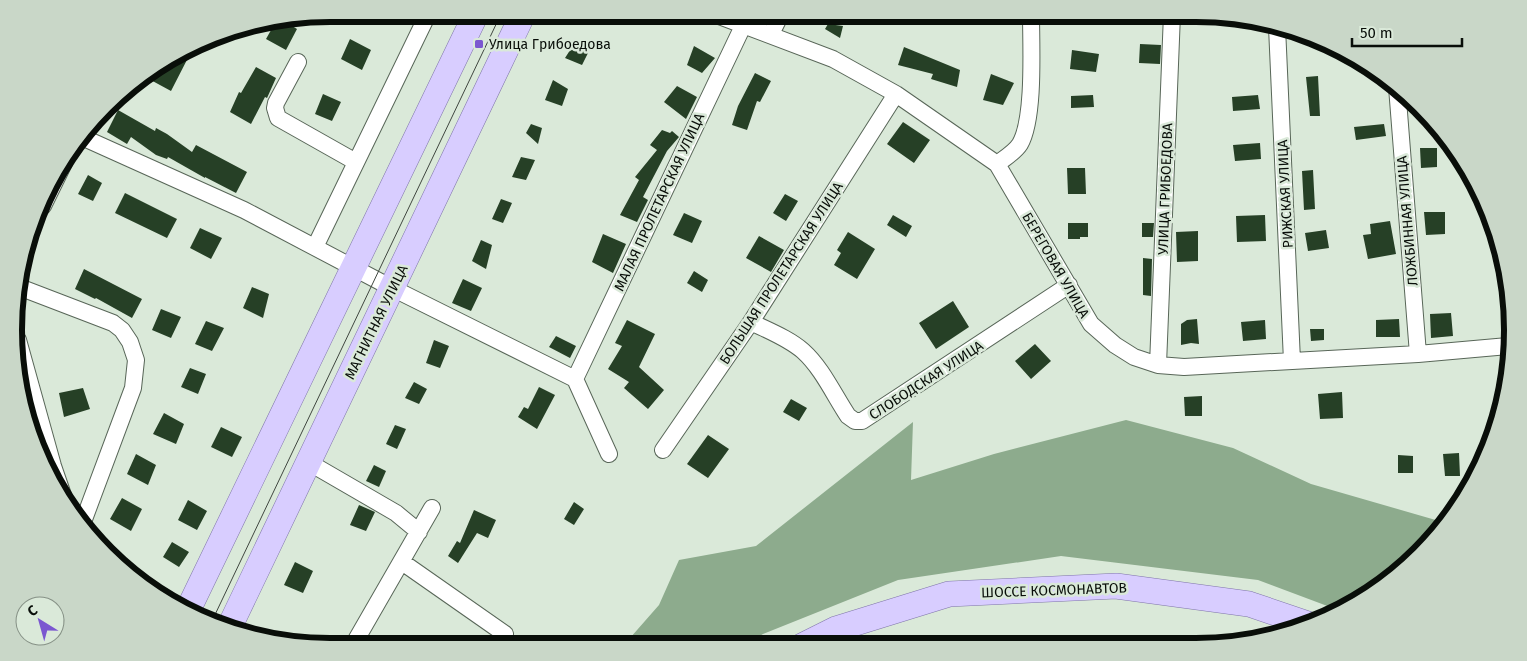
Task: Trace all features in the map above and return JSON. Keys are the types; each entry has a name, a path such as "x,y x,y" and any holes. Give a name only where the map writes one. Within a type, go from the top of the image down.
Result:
{"main road":[{"path":"190,605 472,22"},
{"name":"МАГНИТНАЯ УЛИЦА","path":"232,622 520,22"},
{"name":"ШОССЕ КОСМОНАВТОВ","path":"818,638 836,629 949,594 1116,586 1249,604 1299,621"}],"street":[{"path":"315,247 424,22"},
{"name":"БЕРЕГОВАЯ УЛИЦА","path":"733,22 771,34 833,58 896,94 997,164 1091,324 1115,346 1134,358 1158,365 1184,367 1418,354 1504,346"},
{"path":"771,34 777,22"},
{"path":"997,164 1012,154 1020,144 1027,128 1031,22"},
{"name":"УЛИЦА ГРИБОЕДОВА","path":"1158,365 1172,22"},
{"name":"МАЛАЯ ПРОЛЕТАРСКАЯ УЛИЦА","path":"575,379 743,26"},
{"name":"РИЖСКАЯ УЛИЦА","path":"1277,33 1292,361"},
{"path":"298,62 276,103 275,108 278,118 356,162"},
{"name":"БОЛЬШАЯ ПРОЛЕТАРСКАЯ УЛИЦА","path":"663,450 751,322 896,94"},
{"name":"ЛОЖБИННАЯ УЛИЦА","path":"1398,97 1418,354"},
{"path":"88,140 244,210 392,288 575,379 609,454"},
{"name":"СЛОБОДСКАЯ УЛИЦА","path":"751,322 790,341 803,351 813,361 848,416 855,421 862,421 1069,286"},
{"path":"25,289 113,323 122,330 130,342 136,360 134,388 85,517"},
{"path":"24,362 52,462"},
{"path":"308,462 396,514 419,532"},
{"path":"357,638 432,508"},
{"path":"402,562 505,634"}],"green space":[{"path":"1126,420 1233,448 1311,484 1439,521 1400,562 1384,575 1368,587 1332,608 1258,580 1061,556 898,580 756,638 630,638 659,605 679,560 756,546 913,422 911,480 994,454"}],"building":[{"path":"828,24 843,26 840,38 825,29"},
{"path":"290,25 297,29 286,50 266,39 272,28"},
{"path":"350,39 371,50 362,70 341,59"},
{"path":"574,44 588,53 582,65 565,58"},
{"path":"1140,44 1161,45 1160,64 1139,63"},
{"path":"694,46 715,58 702,73 687,65"},
{"path":"904,47 960,70 957,87 931,79 933,74 898,65"},
{"path":"1072,50 1099,54 1096,72 1070,69"},
{"path":"188,57 171,91 151,80"},
{"path":"256,67 276,78 267,98 265,97 251,124 230,112 239,92 241,93"},
{"path":"755,73 771,81 760,102 757,101 747,130 732,125 738,106"},
{"path":"991,74 1014,83 1003,105 983,100"},
{"path":"1318,76 1320,116 1310,116 1306,77"},
{"path":"553,80 568,89 562,106 545,100"},
{"path":"677,86 697,97 686,119 664,102"},
{"path":"323,94 341,102 332,121 315,114"},
{"path":"1093,95 1094,107 1071,108 1071,96"},
{"path":"1258,95 1260,109 1233,111 1232,97"},
{"path":"118,110 155,131 156,128 167,134 192,152 196,145 247,172 236,193 168,157 167,159 156,155 131,137 127,144 107,132"},
{"path":"903,122 930,140 914,163 887,144"},
{"path":"531,124 542,128 538,144 526,133"},
{"path":"1384,124 1386,136 1356,140 1354,127"},
{"path":"662,130 670,133 672,131 679,137 667,151 643,197 648,200 637,222 620,215 639,180 635,177 657,150 650,145"},
{"path":"1260,143 1261,159 1235,161 1233,145"},
{"path":"1420,148 1437,148 1437,167 1421,168"},
{"path":"521,157 535,160 526,180 512,177"},
{"path":"1067,168 1085,168 1086,194 1068,194"},
{"path":"1313,170 1315,209 1304,210 1302,171"},
{"path":"88,175 102,183 93,201 78,194"},
{"path":"125,193 177,219 167,238 115,213"},
{"path":"785,194 798,201 786,221 773,213"},
{"path":"501,199 512,203 503,223 492,219"},
{"path":"1424,212 1445,212 1445,234 1426,235"},
{"path":"684,213 702,221 692,243 673,235"},
{"path":"893,215 912,226 906,237 887,225"},
{"path":"1265,215 1266,241 1237,242 1236,216"},
{"path":"1390,221 1396,254 1368,259 1363,235 1371,234 1370,224"},
{"path":"1068,223 1088,223 1088,237 1068,239"},
{"path":"1142,223 1154,223 1153,237 1142,237"},
{"path":"200,228 222,238 211,259 190,248"},
{"path":"1326,230 1329,248 1308,251 1305,233"},
{"path":"1198,231 1198,261 1177,262 1176,232"},
{"path":"848,232 875,249 857,279 834,265 841,253 837,250"},
{"path":"603,234 626,244 613,273 592,262"},
{"path":"759,236 784,250 771,272 746,258"},
{"path":"481,240 492,245 486,269 472,261"},
{"path":"1143,258 1152,259 1151,296 1143,295"},
{"path":"84,269 142,299 132,318 96,298 75,289"},
{"path":"694,271 708,280 702,292 687,283"},
{"path":"463,279 482,288 471,311 452,303"},
{"path":"252,287 269,294 263,318 243,308"},
{"path":"953,301 969,327 936,349 919,323"},
{"path":"161,309 181,317 171,338 152,330"},
{"path":"1451,313 1453,336 1431,338 1430,314"},
{"path":"1197,319 1199,344 1181,345 1181,324 1187,320"},
{"path":"1399,319 1400,337 1376,337 1376,320"},
{"path":"627,320 655,334 639,367 664,390 648,409 624,388 629,382 608,369 622,346 615,343"},
{"path":"1265,320 1266,339 1243,341 1241,322"},
{"path":"206,321 224,328 212,351 195,344"},
{"path":"1310,329 1324,329 1324,340 1311,341"},
{"path":"556,336 576,346 570,358 549,347"},
{"path":"434,340 449,346 440,368 426,363"},
{"path":"1035,344 1051,361 1031,379 1015,361"},
{"path":"190,368 206,374 198,394 181,387"},
{"path":"414,382 427,389 419,404 405,398"},
{"path":"539,387 555,395 537,429 518,417 524,407 528,409"},
{"path":"83,388 90,409 64,417 59,393"},
{"path":"1342,392 1343,418 1320,419 1318,394"},
{"path":"1202,396 1202,416 1185,416 1184,397"},
{"path":"791,399 807,408 799,421 783,412"},
{"path":"164,413 184,424 176,444 153,434"},
{"path":"395,425 406,429 397,449 386,444"},
{"path":"221,427 242,437 232,457 211,447"},
{"path":"708,435 729,449 708,478 687,464"},
{"path":"1459,453 1460,476 1445,476 1443,454"},
{"path":"136,454 156,465 148,485 127,474"},
{"path":"1398,455 1413,456 1413,473 1398,473"},
{"path":"374,465 386,471 379,487 366,481"},
{"path":"122,498 142,509 131,531 110,519"},
{"path":"188,500 207,511 197,530 178,520"},
{"path":"574,502 584,509 574,525 564,519"},
{"path":"359,505 375,512 366,531 350,525"},
{"path":"474,510 496,520 488,538 477,533 458,563 448,556 457,541 460,543"},
{"path":"172,542 189,552 179,567 163,557"},
{"path":"295,562 313,571 303,593 284,585"}],"tram line":[{"path":"215,616 497,22"}],"place":[{"name":"Улица Грибоедова","path":"479,44"}]}
